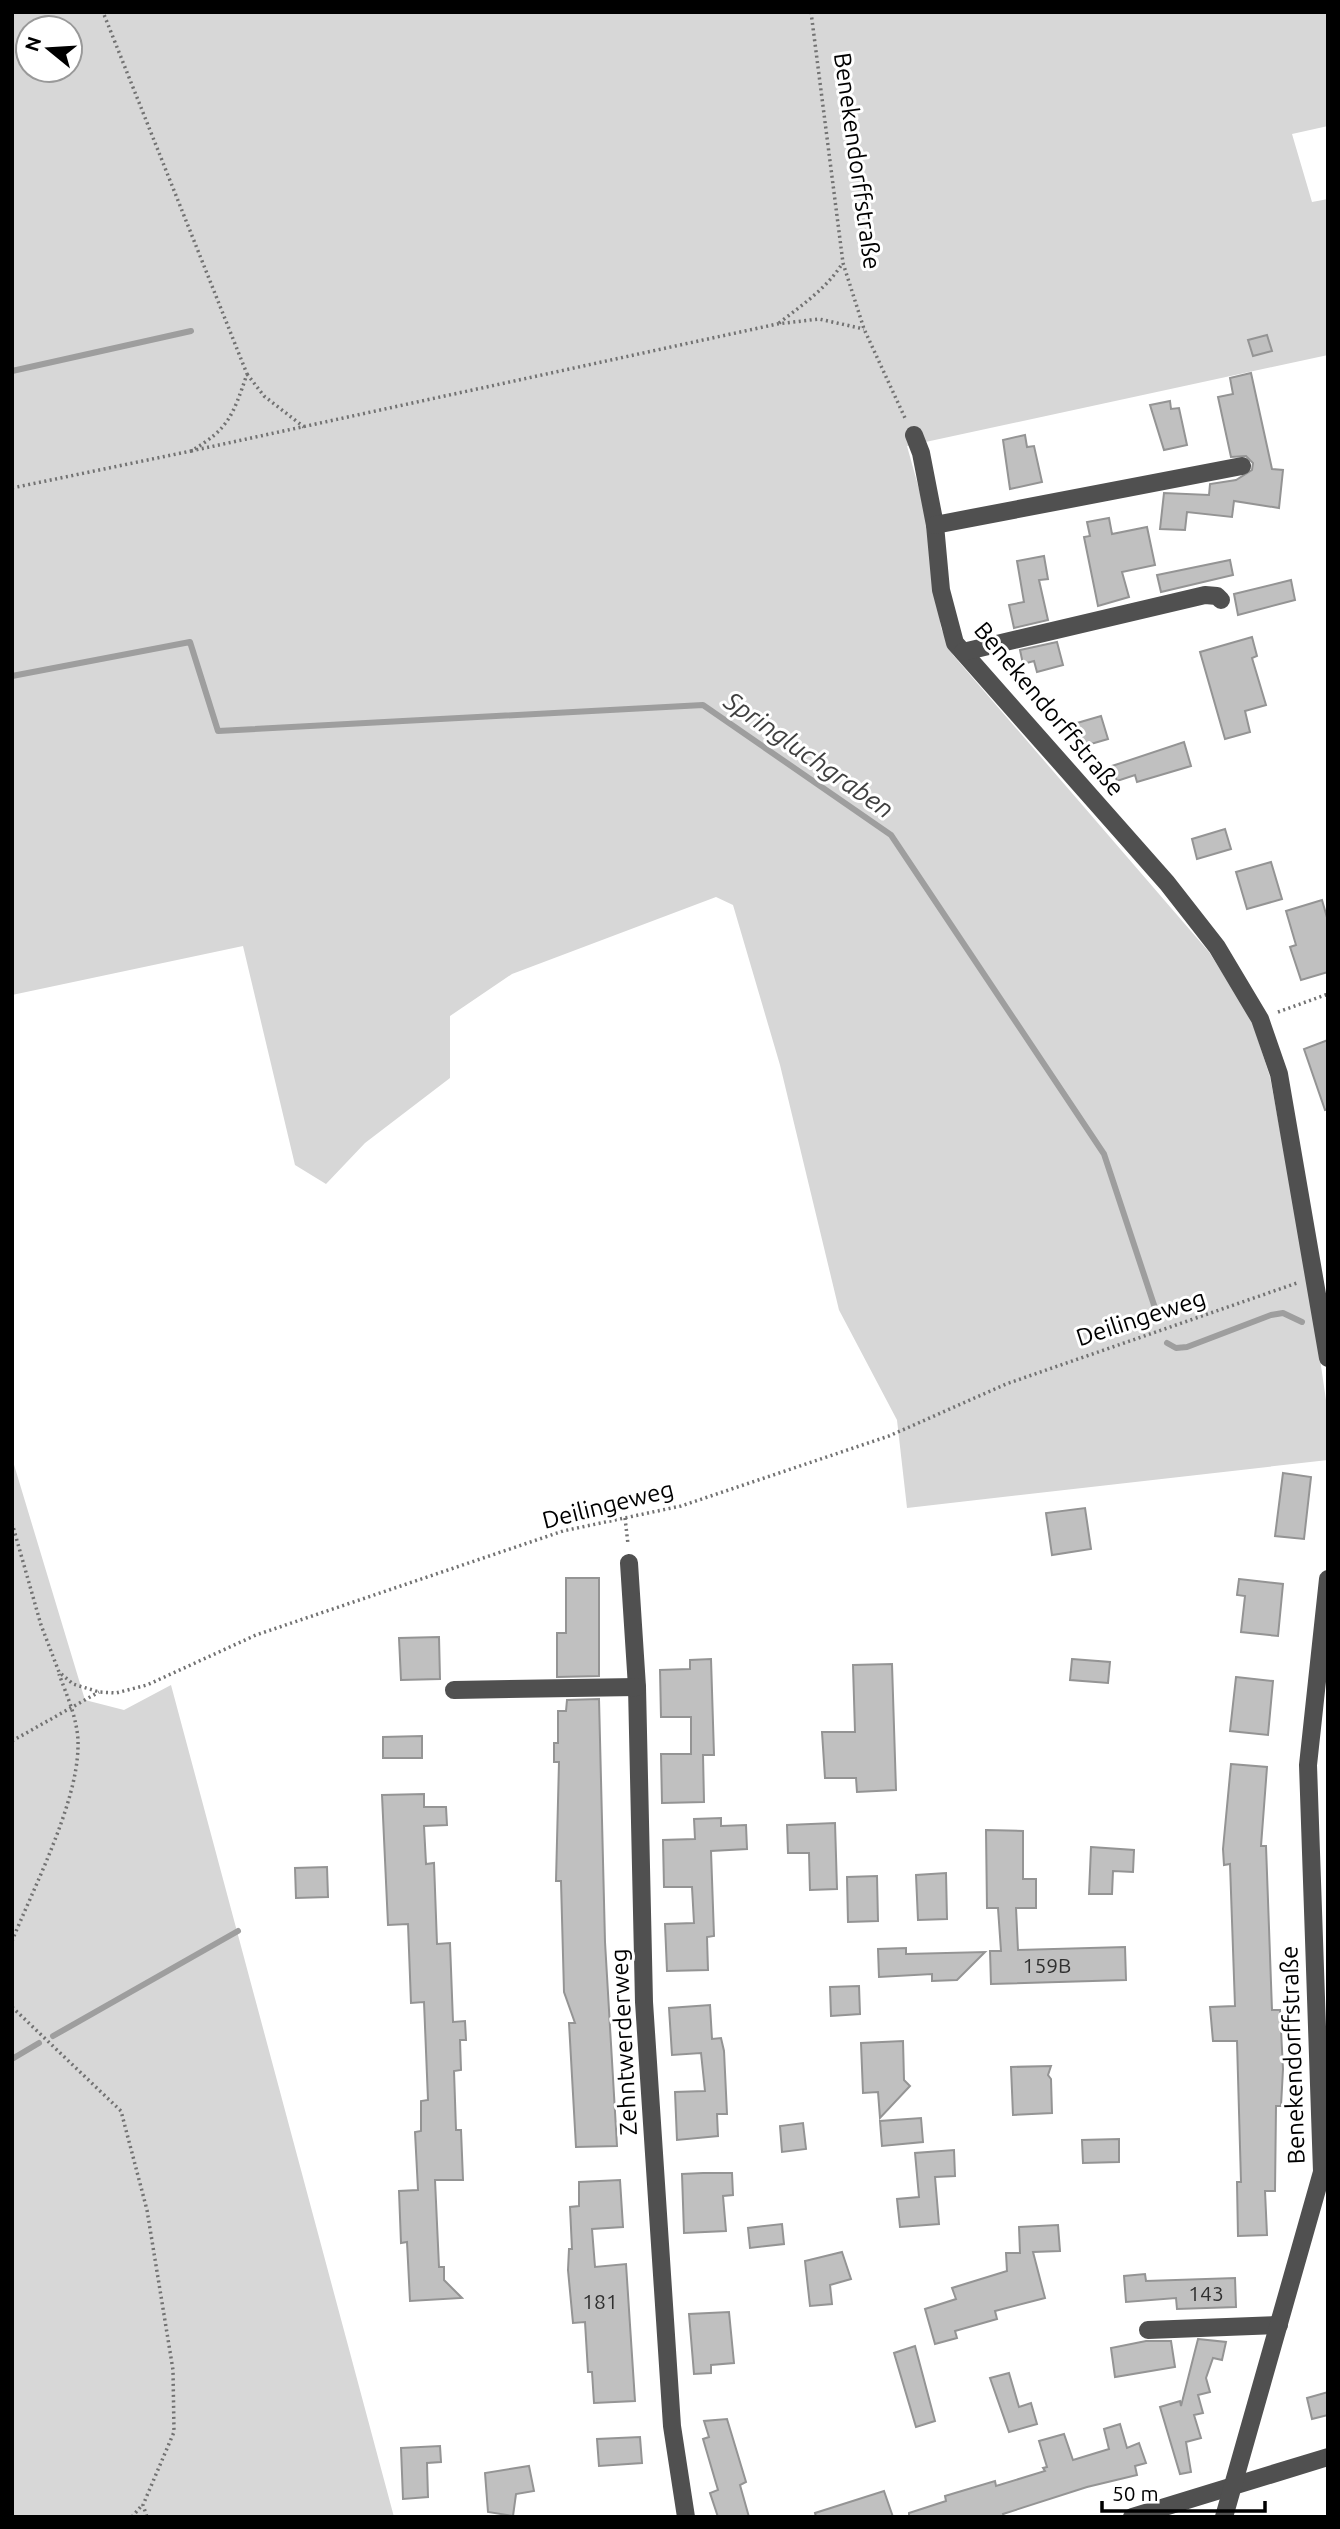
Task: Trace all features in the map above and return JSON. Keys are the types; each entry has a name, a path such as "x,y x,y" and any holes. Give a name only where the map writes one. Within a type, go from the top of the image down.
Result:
{"street":[{"name":"Benekendorffstraße","path":"914,435 921,453 946,609 955,643 1167,883 1217,947 1260,1019 1279,1074 1328,1358"},
{"path":"934,526 1242,466"},
{"path":"963,652 1205,595 1217,596 1221,600"},
{"name":"Zehntwerderweg","path":"629,1563 636,1687 644,2002 672,2426 686,2517"},
{"name":"Benekendorffstraße","path":"1224,2517 1322,2172 1323,2042 1308,1765 1328,1579"},
{"path":"454,1690 636,1687"},
{"path":"1148,2330 1279,2325"},
{"path":"1132,2517 1328,2457"}],"path":[{"path":"103,12 247,374 264,396 304,427"},
{"name":"Benekendorffstraße","path":"811,12 843,263 864,329 914,435"},
{"path":"778,324 819,291 843,263"},
{"path":"12,488 778,324 818,319 864,329"},
{"path":"191,451 217,436 233,417 247,374"},
{"path":"1260,1019 1328,994"},
{"name":"Deilingeweg","path":"59,1672 73,1684 99,1692 116,1693 147,1685 256,1635 563,1531 681,1506 889,1437 1006,1384 1315,1276"},
{"path":"625,1518 629,1563"},
{"path":"12,1523 41,1625 72,1709 79,1745 75,1774 57,1829 12,1941"},
{"path":"12,1741 99,1692"},
{"path":"12,2007 121,2111 147,2210 173,2370 174,2432 143,2505 132,2517"},
{"path":"143,2505 147,2517"}],"shaded area":[{"path":"12,12 1328,12 1328,126 1292,134 1312,202 1328,199 1328,355 907,446 924,507 941,628 953,655 1209,952 1251,1018 1270,1077 1310,1290 1328,1414 1328,1460 907,1508 897,1420 839,1310 780,1065 733,905 716,897 512,974 450,1016 450,1078 365,1143 326,1184 295,1165 243,946 12,995"},
{"path":"12,1458 85,1700 124,1710 171,1685 394,2517 12,2517"}],"building":[{"path":"1267,335 1272,351 1253,356 1248,340"},
{"path":"1251,373 1272,469 1283,470 1279,508 1234,501 1232,517 1187,512 1185,530 1160,529 1164,493 1209,495 1210,484 1236,480 1252,470 1253,463 1246,456 1231,457 1218,397 1233,394 1230,378"},
{"path":"1170,401 1171,409 1179,408 1187,445 1164,450 1150,405"},
{"path":"1025,435 1027,447 1034,446 1042,482 1010,489 1003,440"},
{"path":"1109,518 1112,534 1147,527 1155,565 1122,572 1129,597 1098,606 1084,537 1090,536 1087,522"},
{"path":"1044,556 1048,579 1039,580 1048,620 1014,628 1009,605 1024,602 1017,561"},
{"path":"1230,560 1233,575 1161,592 1157,575"},
{"path":"1291,580 1295,600 1238,615 1234,594"},
{"path":"1252,637 1257,656 1252,658 1266,705 1245,711 1250,732 1225,739 1200,652"},
{"path":"1057,642 1063,665 1037,672 1034,661 1023,664 1020,650"},
{"path":"1101,716 1108,739 1084,746 1077,723"},
{"path":"1184,742 1191,766 1137,782 1135,775 1117,781 1112,766"},
{"path":"1225,829 1231,849 1197,859 1192,839"},
{"path":"1271,862 1282,899 1247,909 1236,872"},
{"path":"1322,900 1328,921 1328,972 1301,980 1290,947 1296,945 1286,911"},
{"path":"1328,1040 1328,1109 1325,1110 1304,1049"},
{"path":"1283,1473 1311,1477 1304,1539 1275,1536"},
{"path":"1085,1508 1091,1549 1052,1555 1046,1513"},
{"path":"566,1578 599,1578 599,1676 557,1677 557,1633 566,1633"},
{"path":"1239,1579 1283,1584 1278,1636 1241,1632 1245,1596 1237,1595"},
{"path":"439,1637 440,1679 401,1680 399,1638"},
{"path":"711,1659 714,1755 703,1755 704,1802 662,1803 661,1754 691,1754 691,1717 661,1717 660,1670 690,1669 690,1660"},
{"path":"1072,1659 1110,1662 1108,1683 1070,1680"},
{"path":"892,1664 896,1790 857,1792 856,1778 825,1778 822,1732 855,1732 853,1665"},
{"path":"1236,1677 1273,1681 1268,1735 1230,1731"},
{"path":"599,1699 605,1942 617,2146 576,2147 569,2023 575,2023 564,1992 561,1881 556,1881 559,1762 554,1762 554,1743 558,1743 558,1711 566,1711 567,1700"},
{"path":"422,1736 422,1758 383,1758 383,1737"},
{"path":"1231,1764 1267,1767 1261,1846 1266,1846 1272,2010 1280,2010 1283,2069 1281,2106 1276,2106 1275,2191 1265,2191 1267,2235 1238,2236 1237,2182 1241,2182 1237,2041 1213,2041 1210,2007 1235,2006 1230,1864 1224,1865 1223,1849"},
{"path":"424,1794 424,1807 446,1807 447,1825 424,1826 426,1864 434,1863 437,1944 450,1943 453,2022 465,2021 466,2040 460,2040 461,2070 454,2071 456,2130 461,2130 463,2180 435,2180 439,2267 444,2267 444,2280 462,2298 410,2301 407,2242 401,2243 399,2191 418,2190 415,2132 421,2131 421,2101 428,2100 424,2002 411,2003 408,1924 388,1925 382,1795"},
{"path":"721,1818 721,1826 746,1825 747,1849 711,1851 714,1936 707,1937 708,1970 667,1971 665,1924 694,1923 692,1887 664,1887 663,1840 695,1839 694,1819"},
{"path":"835,1823 837,1889 810,1890 809,1853 788,1853 787,1825"},
{"path":"986,1830 1023,1831 1023,1879 1036,1879 1036,1908 1016,1908 1018,1950 1125,1947 1126,1980 991,1984 990,1951 1001,1951 998,1908 987,1908"},
{"path":"1091,1847 1134,1850 1133,1872 1113,1871 1112,1894 1089,1894"},
{"path":"327,1867 328,1897 296,1898 295,1868"},
{"path":"946,1873 947,1919 918,1920 916,1875"},
{"path":"877,1876 878,1921 848,1922 847,1877"},
{"path":"906,1948 906,1954 985,1952 957,1980 932,1981 932,1974 879,1977 878,1949"},
{"path":"859,1986 860,2014 831,2016 830,1987"},
{"path":"710,2005 712,2039 721,2038 724,2051 727,2114 717,2114 718,2136 677,2140 675,2092 705,2091 701,2053 672,2055 669,2008"},
{"path":"903,2041 904,2080 910,2086 880,2118 878,2092 863,2093 861,2043"},
{"path":"1051,2066 1048,2075 1051,2079 1052,2113 1013,2115 1011,2067"},
{"path":"921,2118 923,2142 882,2146 880,2121"},
{"path":"803,2123 806,2149 782,2152 780,2126"},
{"path":"1119,2139 1119,2162 1083,2163 1082,2140"},
{"path":"954,2150 955,2176 935,2177 939,2224 900,2227 897,2199 919,2197 915,2153"},
{"path":"732,2173 733,2195 723,2196 726,2231 684,2233 682,2174"},
{"path":"620,2180 623,2227 592,2229 595,2267 626,2264 635,2401 594,2403 592,2372 588,2372 585,2322 573,2323 568,2270 569,2249 572,2249 570,2207 579,2206 579,2182"},
{"path":"782,2224 784,2244 750,2248 748,2228"},
{"path":"1058,2225 1060,2251 1033,2252 1045,2298 995,2311 997,2319 955,2331 957,2338 935,2344 925,2309 956,2299 952,2288 1007,2271 1006,2253 1020,2253 1019,2227"},
{"path":"842,2252 851,2279 830,2285 832,2304 810,2306 805,2261"},
{"path":"1145,2274 1146,2281 1235,2278 1236,2307 1177,2309 1176,2298 1126,2302 1124,2276"},
{"path":"729,2312 734,2363 711,2365 711,2373 694,2374 689,2314"},
{"path":"1198,2339 1226,2342 1222,2360 1213,2358 1206,2378 1210,2392 1198,2395 1203,2413 1194,2415 1201,2438 1186,2442 1191,2472 1180,2474 1160,2407 1180,2401 1181,2406"},
{"path":"1146,2341 1171,2341 1175,2367 1115,2377 1111,2348"},
{"path":"915,2346 935,2421 916,2427 894,2353"},
{"path":"1009,2373 1019,2407 1031,2403 1037,2424 1009,2432 990,2378"},
{"path":"1328,2392 1328,2415 1312,2419 1307,2398"},
{"path":"727,2419 746,2482 740,2485 749,2517 718,2517 710,2493 718,2490 703,2439 709,2437 704,2421"},
{"path":"1120,2424 1127,2448 1139,2443 1146,2463 1135,2466 1137,2475 1087,2487 1003,2514 1004,2517 909,2517 909,2513 946,2501 945,2496 995,2481 996,2486 1045,2471 1043,2468 1047,2467 1039,2441 1064,2434 1073,2460 1109,2449 1104,2429"},
{"path":"640,2437 642,2463 599,2466 597,2439"},
{"path":"440,2446 441,2462 427,2463 428,2497 403,2499 401,2448"},
{"path":"529,2466 534,2491 516,2494 513,2516 488,2512 485,2473"},
{"path":"884,2491 893,2517 816,2517 815,2513"}],"waterway":[{"path":"12,371 191,331"},
{"name":"Springluchgraben","path":"12,676 190,642 218,731 703,705 891,835 1104,1154 1157,1314"},
{"name":"Springluchgraben","path":"1167,1343 1176,1348 1187,1347 1271,1315 1283,1313 1302,1322"},
{"path":"53,2036 238,1931"},
{"path":"12,2059 39,2043"}]}
